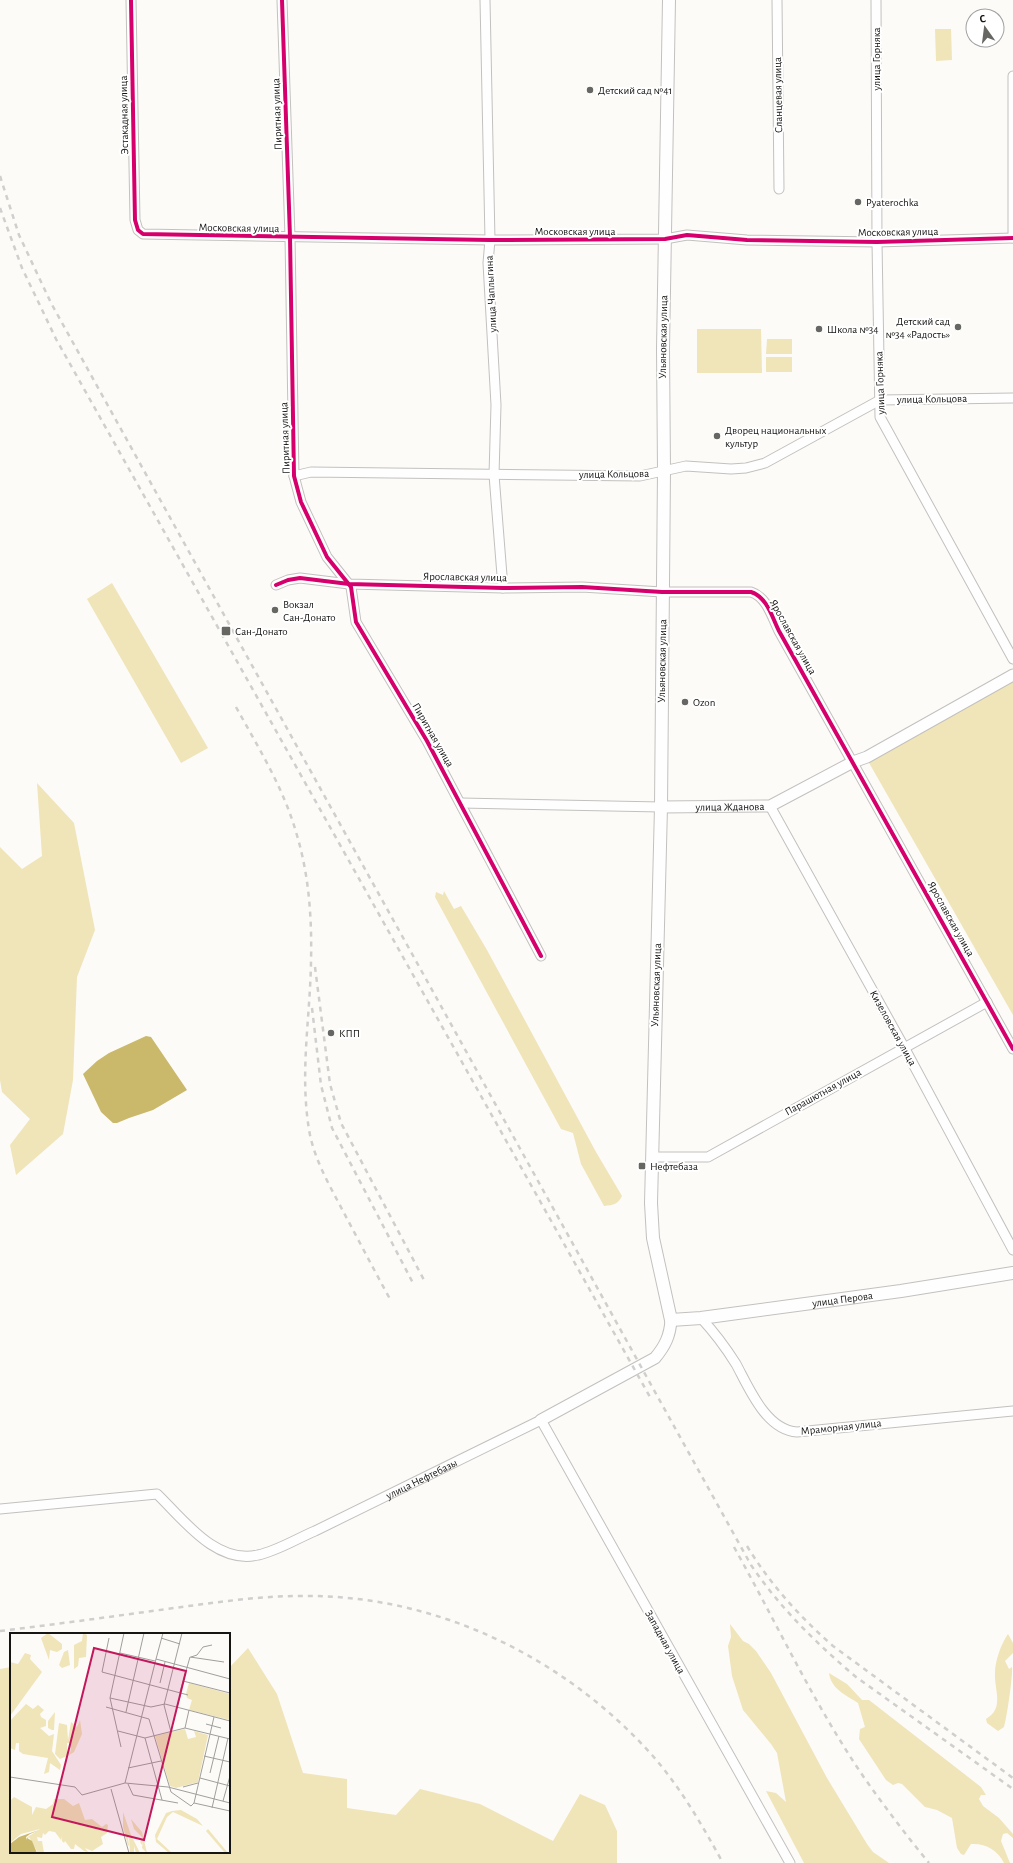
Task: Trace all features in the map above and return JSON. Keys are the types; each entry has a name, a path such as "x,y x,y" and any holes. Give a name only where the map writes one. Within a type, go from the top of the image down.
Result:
{"main road":[{"name":"Ульяновская улица","path":"669,0 663,348 664,471 661,807 651,1203 652,1233 671,1320"},
{"name":"улица Перова","path":"671,1320 702,1318 901,1291 1013,1272"}],"street":[{"name":"Эстакадная улица","path":"131,0 135,220 138,230"},
{"name":"Пиритная улица","path":"282,0 290,237 294,476 301,502 327,557 349,584 356,622 427,741 541,956"},
{"name":"улица Чаплыгина","path":"485,0 490,240 488,263 496,405 494,475 503,588"},
{"name":"Сланцевая улица","path":"777,0 779,189"},
{"name":"улица Горняка","path":"876,0 876,242 880,417 884,427 1013,659"},
{"path":"1013,76 1013,238"},
{"name":"Московская улица","path":"138,230 143,234 150,235 490,240 665,239 687,235 747,240 876,242 1013,238"},
{"name":"улица Кольцова","path":"294,476 311,472 640,476 686,466 731,469 746,468 765,463 880,400 1013,398"},
{"name":"Ярославская улица","path":"276,585 288,580 300,578 349,584 503,588 582,587 662,592 751,592 758,594 765,602 779,631 1013,1049"},
{"name":"улица Жданова","path":"461,803 661,807 770,806 853,762 867,758 1013,675"},
{"name":"Кизеловская улица","path":"770,806 904,1047 1013,1250"},
{"name":"Парашютная улица","path":"652,1157 708,1157 987,1002"},
{"name":"Мраморная улица","path":"702,1318 725,1348 759,1405 779,1426 787,1430 797,1432 1013,1410"},
{"name":"улица Нефтебазы","path":"0,1509 157,1494 200,1536 215,1548 236,1556 252,1556 276,1548 315,1531 541,1420 654,1358 666,1342 670,1332 671,1320"},
{"name":"Западная улица","path":"541,1420 790,1863"}],"shaded area":[{"path":"935,29 951,29 952,60 936,61"},
{"path":"697,329 761,329 762,373 697,373"},
{"path":"767,339 792,339 792,354 766,354"},
{"path":"766,357 792,357 792,372 766,372"},
{"path":"112,583 208,748 181,763 87,599"},
{"path":"1013,681 1013,1015 868,761"},
{"path":"37,783 74,823 95,930 77,977 73,1080 63,1134 16,1175 10,1145 30,1119 2,1092 0,1080 0,847 22,869 42,856"},
{"path":"444,891 454,909 461,906 487,950 596,1152 622,1196 615,1204 604,1206 581,1164 573,1133 561,1129 435,897 436,892 443,895"},
{"path":"146,1036 151,1037 187,1090 153,1110 117,1123 113,1123 101,1112 83,1074 97,1061 109,1053"},
{"path":"730,1624 743,1641 749,1644 756,1651 771,1673 827,1778 867,1844 873,1852 889,1863 804,1863 766,1791 776,1793 786,1802 777,1753 743,1710 732,1676 728,1646 731,1637"},
{"path":"1008,1634 1013,1643 1013,1653 1005,1661 1009,1669 1012,1667 1012,1678 1004,1727 998,1731 987,1723 986,1719 992,1715 997,1704 995,1668 997,1658"},
{"path":"248,1648 277,1694 303,1773 347,1779 347,1808 396,1815 420,1789 480,1804 553,1841 580,1794 605,1805 617,1831 617,1863 0,1863 0,1669 10,1667 10,1853 230,1853 230,1667"},
{"path":"829,1673 847,1684 862,1700 869,1700 981,1787 986,1795 981,1795 979,1799 983,1806 999,1818 1013,1834 1013,1838 1007,1833 1003,1834 1001,1841 1010,1863 1004,1863 998,1854 990,1848 976,1844 971,1844 964,1855 961,1854 957,1848 952,1818 937,1810 925,1807 902,1784 898,1783 893,1785 886,1780 859,1739 860,1729 865,1727 858,1703 836,1687 830,1679"}],"railway":[{"path":"0,176 19,235 51,303 751,1565 774,1596 800,1625 827,1652 856,1677 1013,1789"},
{"path":"0,208 22,268 56,339 650,1397"},
{"path":"236,707 277,783 291,815 307,880 311,946 305,1092 310,1135 316,1155 329,1185 390,1299"},
{"path":"315,967 330,1084 341,1123 424,1280"},
{"path":"312,1008 321,1085 332,1128 414,1285"},
{"path":"747,1546 765,1573 786,1599 808,1623 833,1646 1013,1778"},
{"path":"734,1547 812,1692 845,1749 879,1798 929,1863"},
{"path":"0,1631 225,1601 294,1596 359,1599 407,1608 453,1621 498,1640 541,1663 581,1690 618,1721 652,1755 672,1780 699,1821 723,1863"}],"cycle path":[{"path":"131,0 135,220 138,230 143,234 490,240 665,239 687,235 747,240 877,242 1013,238"},
{"path":"282,0 290,237 294,476 301,502 327,557 351,587 356,622 427,741 541,956"},
{"path":"276,585 288,580 300,578 349,584 503,588 582,587 662,592 751,592 757,595 768,608 779,631 1013,1049"}],"place":[{"name":"Детский сад №41","path":"590,90"},
{"name":"Pyaterochka","path":"858,202"},
{"name":"Детский сад №34 «Радость»","path":"958,327"},
{"name":"Школа №34","path":"819,329"},
{"name":"Дворец национальных культур","path":"717,436"},
{"name":"Вокзал Сан-Донато","path":"275,610"},
{"name":"Сан-Донато","path":"226,631"},
{"name":"Ozon","path":"685,702"},
{"name":"КПП","path":"331,1033"},
{"name":"Нефтебаза","path":"642,1166"}]}
